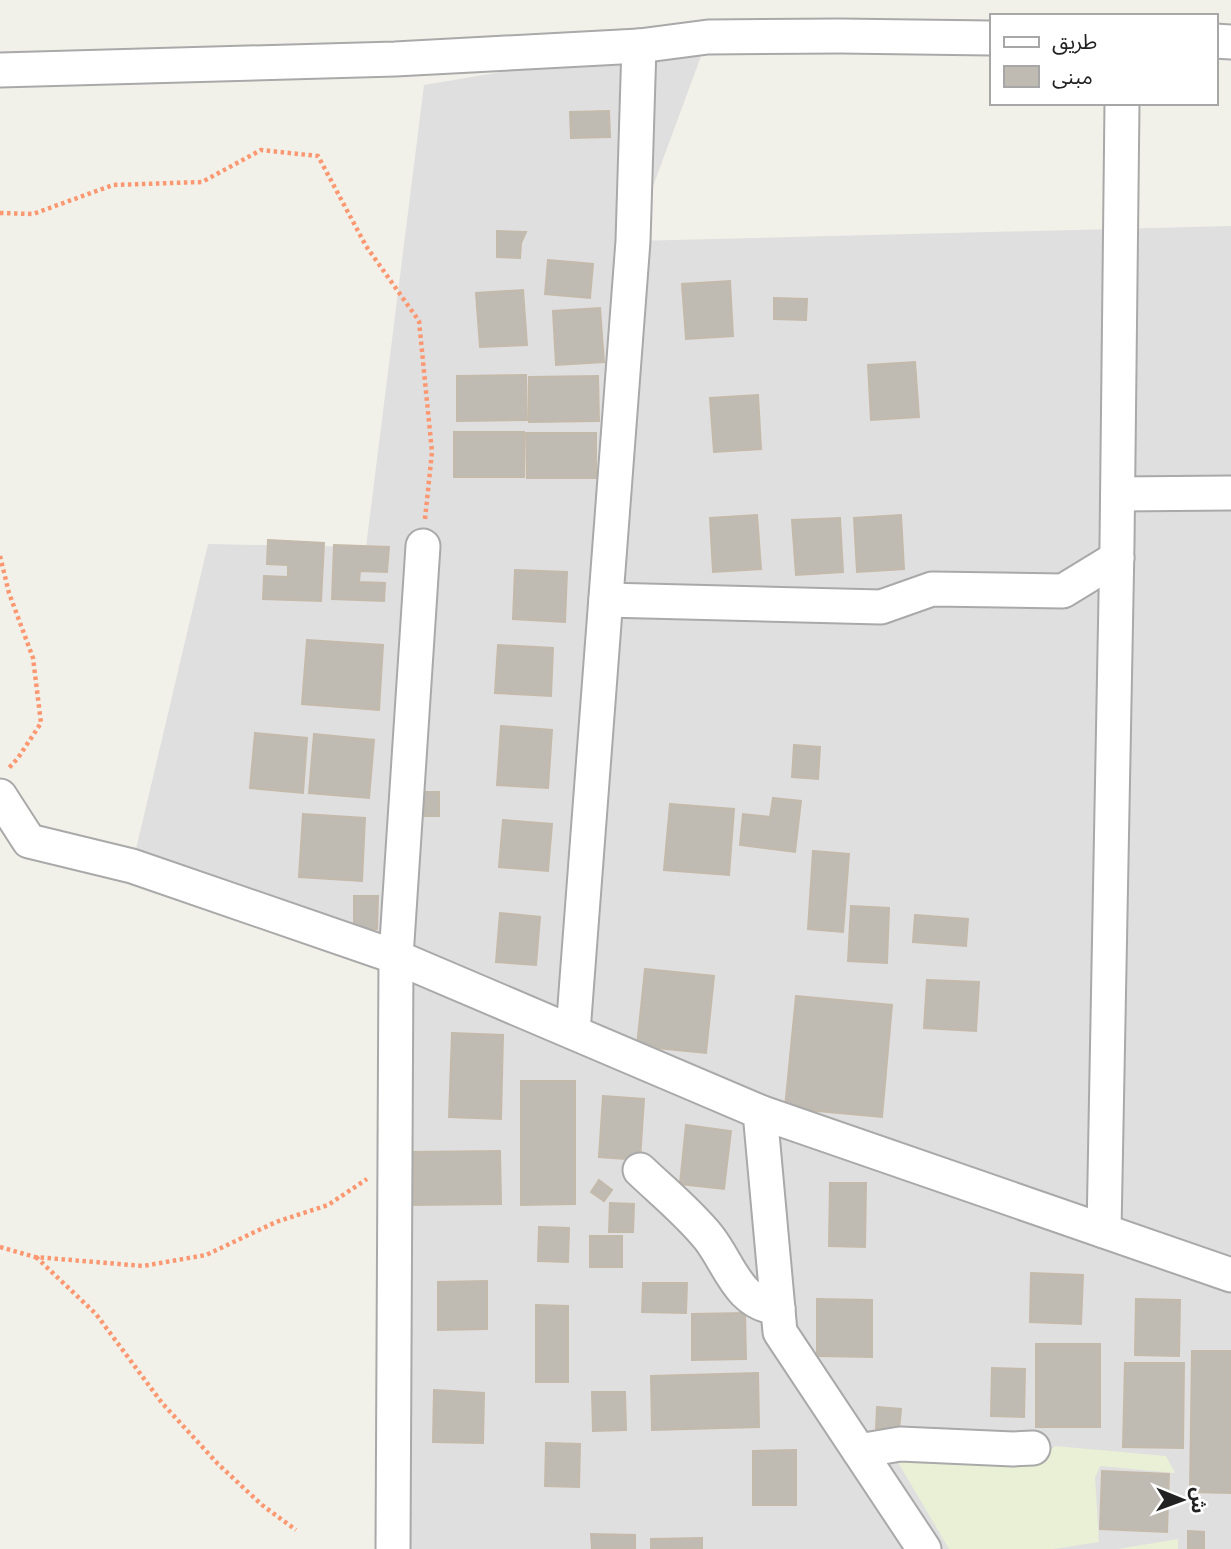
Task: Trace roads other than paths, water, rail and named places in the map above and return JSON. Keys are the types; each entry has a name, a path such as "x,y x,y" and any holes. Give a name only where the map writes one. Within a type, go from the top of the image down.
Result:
{"street":[{"path":"0,70 395,59 639,47 708,37 990,38"},
{"path":"573,1032 632,241 639,47"},
{"path":"1104,1231 1117,558 1122,105"},
{"path":"1118,494 1231,493"},
{"path":"393,1549 396,957 423,546"},
{"path":"606,600 881,607 932,589 1063,591 1117,558"},
{"path":"0,796 29,841 132,866 396,957 760,1112 1231,1275"},
{"path":"760,1112 780,1332 923,1549"},
{"path":"640,1170 710,1239 728,1270 749,1297 766,1307 778,1308"},
{"path":"859,1451 900,1444 1033,1448"}]}
